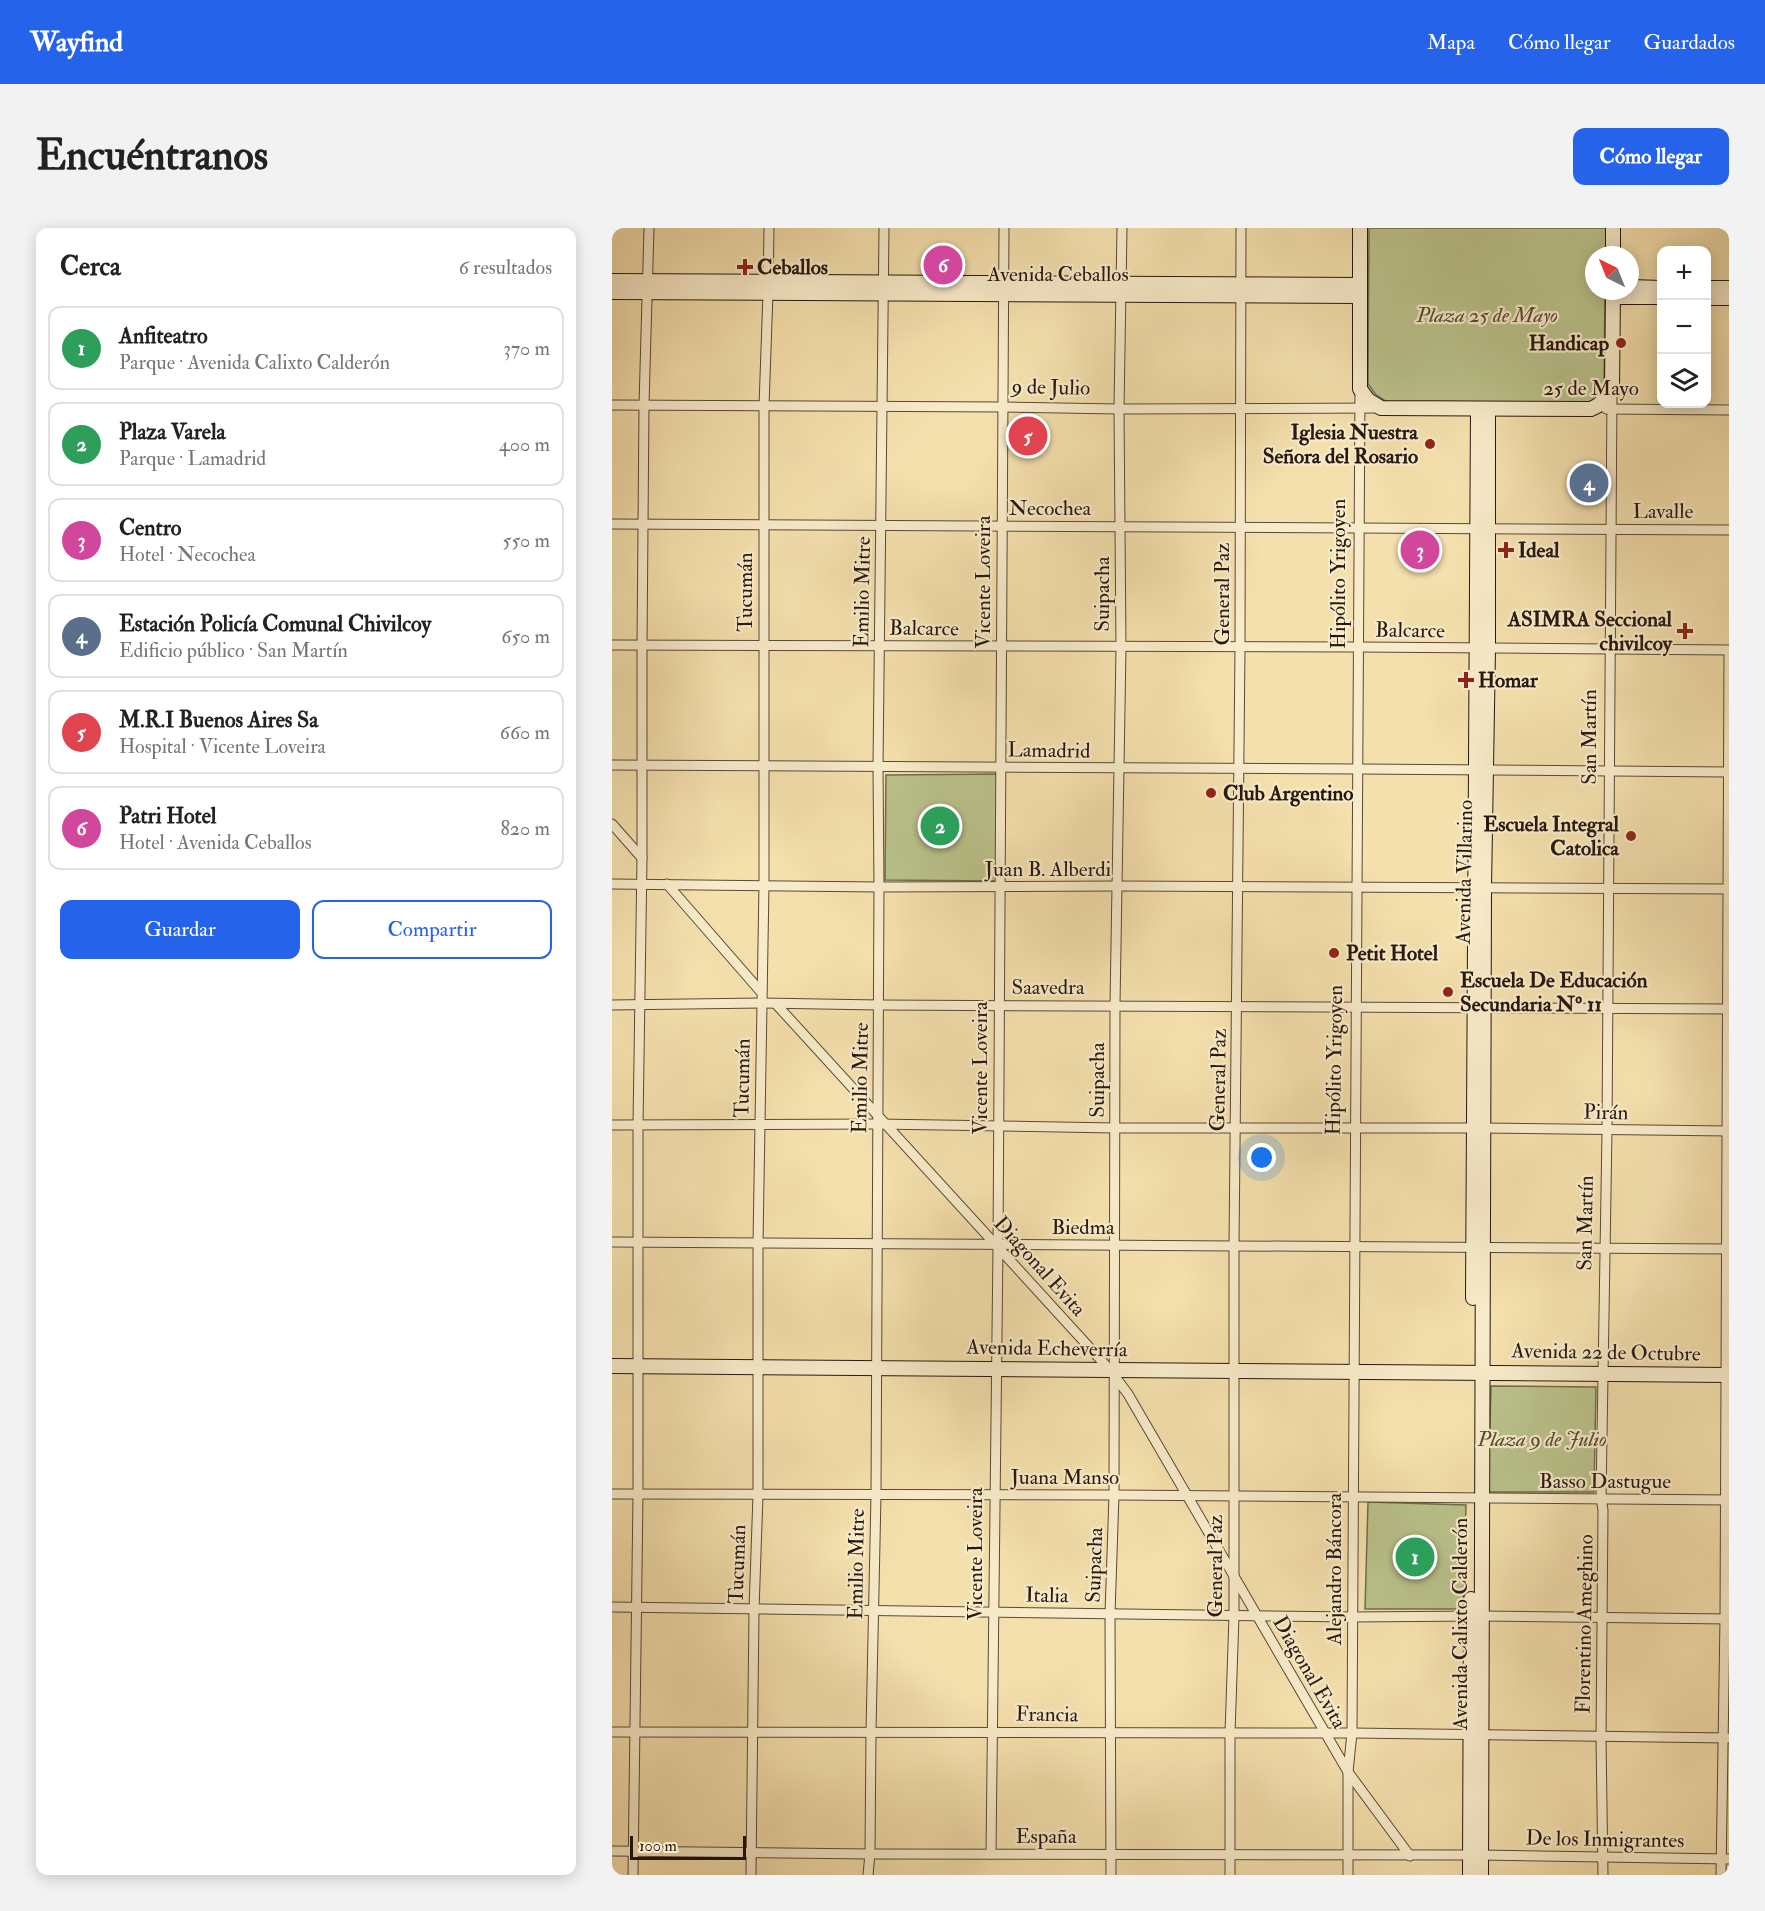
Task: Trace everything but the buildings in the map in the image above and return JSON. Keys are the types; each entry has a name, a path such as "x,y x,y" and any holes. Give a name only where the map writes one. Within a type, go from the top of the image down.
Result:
{"main road":[{"name":"Hipólito Yrigoyen","path":"1360,228 1360,389"},
{"path":"1613,228 1613,246"},
{"name":"Avenida Ceballos","path":"612,281 648,286 1360,291"},
{"name":"Avenida Ceballos","path":"612,292 648,286"},
{"path":"1639,287 1657,288"},
{"path":"1711,288 1729,288"},
{"path":"1639,296 1657,297"},
{"path":"1711,298 1729,298"},
{"name":"San Martín","path":"1612,300 1612,389"},
{"path":"1360,389 1368,400 1381,408"},
{"path":"1591,409 1603,402 1612,389"},
{"name":"9 de Julio","path":"1381,408 1483,409"},
{"name":"25 de Mayo","path":"1483,409 1591,409"},
{"name":"Avenida Villarino","path":"1477,1372 1483,409"},
{"name":"Avenida Echeverría","path":"612,1366 1113,1372 1477,1372"},
{"name":"Avenida 22 de Octubre","path":"1477,1372 1727,1375"},
{"name":"Avenida Calixto Calderón","path":"1470,1875 1475,1856 1477,1372"},
{"name":"Avenida Calixto Calderón","path":"1475,1856 1480,1875"}],"street":[{"path":"633,1875 638,1495 638,1125 644,405 649,228"},
{"name":"Tucumán","path":"752,1875 752,1731 758,1495 759,1125 764,884 764,406 769,228"},
{"name":"Emilio Mitre","path":"868,1875 876,1495 880,1121 878,766 884,228"},
{"name":"Vicente Loveira","path":"991,1854 1004,228"},
{"name":"Suipacha","path":"1111,1875 1110,1614 1114,1495 1115,1005 1118,886 1119,410 1122,228"},
{"name":"General Paz","path":"1230,1875 1230,1733 1234,1616 1233,1371 1240,648 1241,228"},
{"name":"Hipólito Yrigoyen","path":"1354,1372 1360,389"},
{"name":"San Martín","path":"1604,1373 1612,389"},
{"name":"9 de Julio","path":"612,405 1002,407 1119,410 1381,408"},
{"name":"25 de Mayo","path":"1591,409 1729,410"},
{"name":"Necochea","path":"612,524 1482,529"},
{"name":"Lavalle","path":"1482,529 1729,530"},
{"name":"Balcarce","path":"612,645 1358,647 1729,652"},
{"path":"1721,1875 1725,1859 1727,1619 1729,652"},
{"name":"Lamadrid","path":"612,765 1729,772"},
{"path":"612,824 642,858"},
{"name":"Juan B. Alberdi","path":"612,884 1728,890"},
{"path":"667,884 761,992"},
{"name":"Saavedra","path":"612,1005 762,1003 1728,1009"},
{"name":"Diagonal Evita","path":"776,1004 880,1121 1113,1372 1348,1772 1410,1856"},
{"name":"Pirán","path":"612,1125 759,1125 880,1121 1115,1128 1728,1131"},
{"name":"Biedma","path":"612,1242 1728,1249"},
{"name":"Alejandro Báncora","path":"1348,1875 1348,1772 1352,1733 1354,1372"},
{"name":"Florentino Ameghino","path":"1603,1875 1601,1738 1603,1510 1601,1498 1604,1373"},
{"name":"Juana Manso","path":"612,1494 1477,1498"},
{"name":"Basso Dastugue","path":"1477,1498 1727,1500"},
{"name":"Italia","path":"612,1607 1234,1616 1727,1619"},
{"name":"Francia","path":"612,1732 993,1731 1726,1738"},
{"name":"España","path":"612,1851 1475,1856"},
{"name":"De los Inmigrantes","path":"1475,1856 1725,1859"}],"green space":[{"name":"Plaza 25 de Mayo","path":"1369,228 1606,228 1606,246 1585,246 1585,300 1605,300 1604,388 1588,403 1387,402 1376,395 1368,384"},
{"path":"999,774 997,881 885,880 886,775"},
{"name":"Plaza 9 de Julio","path":"1491,1386 1596,1387 1594,1492 1488,1492"},
{"path":"1368,1502 1466,1505 1463,1609 1365,1609"}],"place":[{"name":"Patri Hotel","path":"943,265"},
{"name":"Ceballos","path":"745,267"},
{"name":"Handicap","path":"1621,343"},
{"name":"M.R.I Buenos Aires Sa","path":"1028,436"},
{"name":"Iglesia Nuestra Señora del Rosario","path":"1430,444"},
{"name":"Estación Policía Comunal Chivilcoy","path":"1589,483"},
{"name":"Centro","path":"1420,550"},
{"name":"Ideal","path":"1506,550"},
{"name":"ASIMRA Seccional chivilcoy","path":"1685,631"},
{"name":"Homar","path":"1466,680"},
{"name":"Club Argentino","path":"1211,793"},
{"name":"Plaza Varela","path":"940,826"},
{"name":"Escuela Integral Catolica","path":"1631,836"},
{"name":"Petit Hotel","path":"1334,953"},
{"name":"Escuela De Educación Secundaria Nº 11","path":"1448,992"},
{"name":"Anfiteatro","path":"1415,1557"}]}
